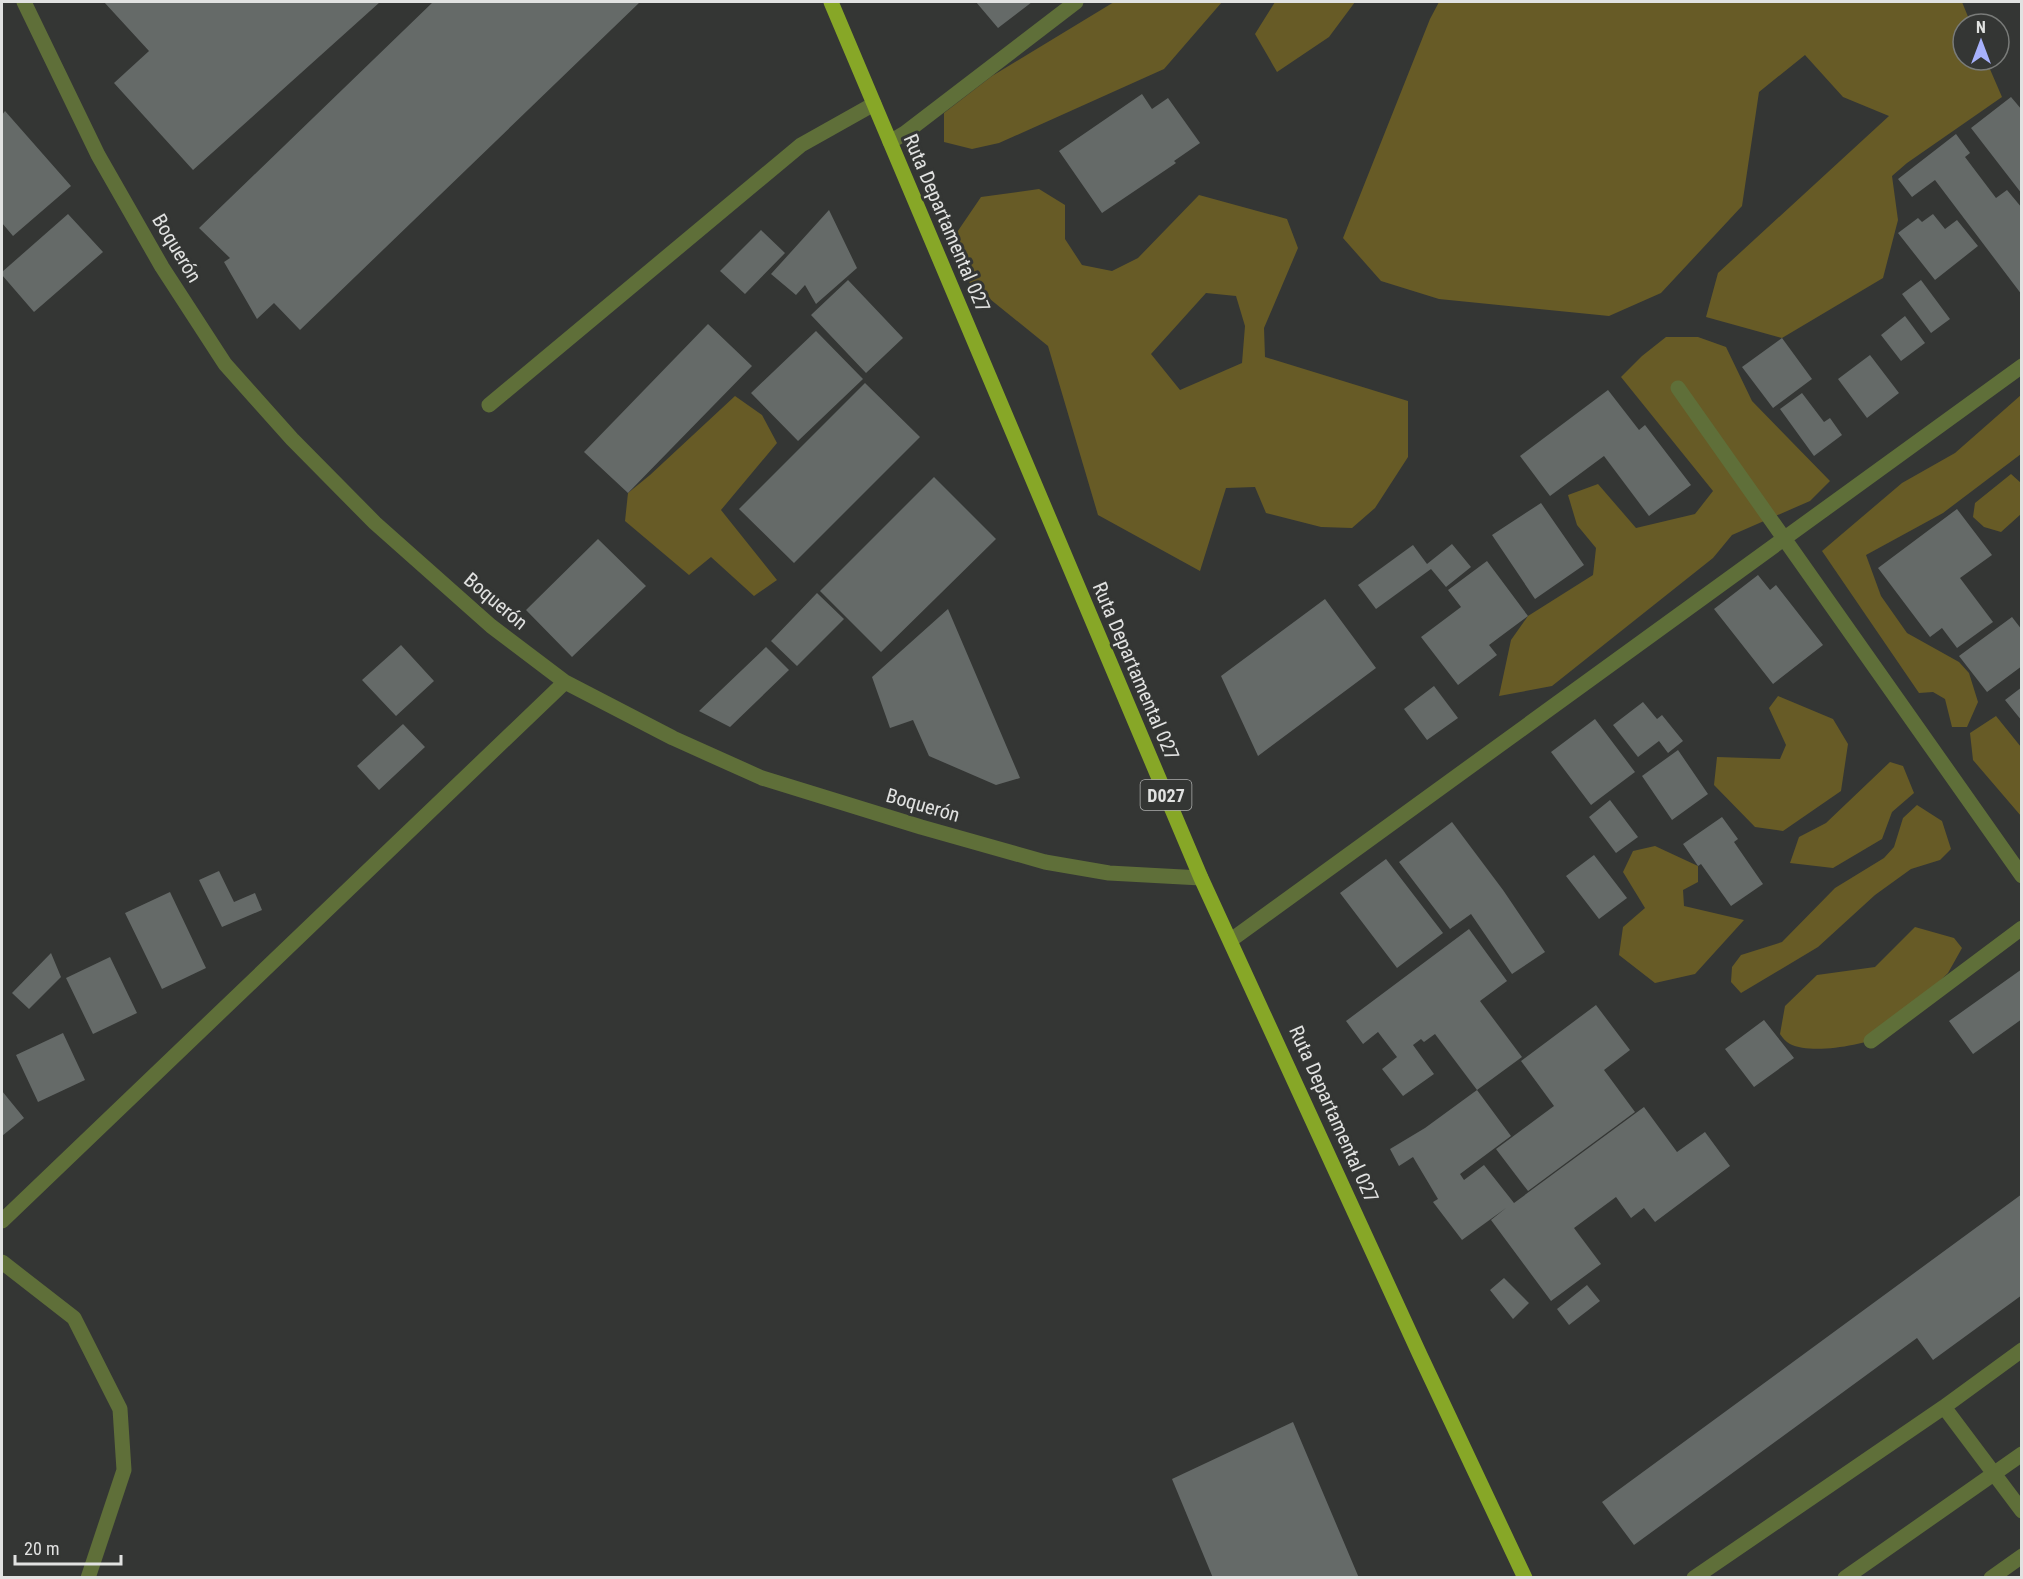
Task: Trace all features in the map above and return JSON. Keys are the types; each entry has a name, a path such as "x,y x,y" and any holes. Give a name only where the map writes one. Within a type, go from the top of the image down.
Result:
{"main road":[{"name":"Ruta Departamental 027","path":"831,2 1201,878 1525,1578"}],"street":[{"name":"Boquerón","path":"24,2 98,155 162,267 225,364 292,439 375,523 491,626 565,682 673,738 773,782 1045,862 1109,873 1201,878"},
{"path":"890,142 905,133 1076,2"},
{"path":"489,405 801,145 874,104"},
{"path":"1231,940 2022,366"},
{"path":"1678,388 2022,876"},
{"path":"2,1221 565,682"},
{"path":"1871,1041 2022,928"},
{"path":"2,1262 74,1318 120,1409 124,1470 88,1578"},
{"path":"1694,1578 1944,1407 2022,1350"},
{"path":"1944,1407 2022,1511"},
{"path":"1845,1578 2022,1454"},
{"path":"1991,1578 2022,1556"}],"shaded area":[{"path":"1114,2 1222,2 1164,69 999,143 972,149 944,142 944,113 992,76"},
{"path":"1275,2 1355,2 1329,37 1277,72 1255,34"},
{"path":"1439,2 1962,2 1966,12 1951,12 1951,72 1991,72 2002,97 1907,163 1892,176 1898,220 1883,278 1782,338 1706,317 1718,273 1889,116 1843,97 1805,55 1759,92 1742,206 1661,293 1609,316 1439,299 1381,281 1343,238 1430,19"},
{"path":"1039,189 1065,205 1065,239 1082,265 1112,271 1138,258 1199,195 1287,219 1298,248 1264,328 1265,357 1408,401 1408,457 1375,508 1352,528 1321,527 1266,513 1255,487 1226,488 1200,571 1098,515 1048,346 959,274 949,244 981,197","holes":["1206,293 1236,296 1245,326 1242,363 1180,390 1151,354"]},
{"path":"1666,337 1698,337 1726,347 1752,401 1830,481 1810,501 1732,535 1713,558 1552,686 1499,696 1511,640 1528,616 1593,575 1596,548 1577,525 1568,495 1598,484 1636,528 1695,514 1713,491 1621,377"},
{"path":"2021,395 2021,454 1943,513 1866,555 1881,596 1907,633 1959,662 1969,673 1978,702 1967,727 1952,727 1945,699 1933,692 1919,693 1822,551 1902,483 1955,453"},
{"path":"735,396 762,415 777,443 721,510 777,580 754,596 711,557 689,575 625,521 628,493"},
{"path":"2011,474 2021,483 2021,514 2001,532 1984,527 1973,517 1975,503"},
{"path":"1778,696 1833,719 1848,744 1841,791 1783,831 1755,827 1714,785 1717,757 1780,759 1786,745 1769,708"},
{"path":"1996,716 2021,747 2021,816 1973,760 1970,733"},
{"path":"1890,762 1903,766 1914,793 1892,812 1882,839 1833,868 1790,863 1799,837 1826,823"},
{"path":"1917,805 1942,821 1951,849 1940,860 1911,869 1875,895 1818,947 1741,993 1731,982 1732,967 1741,955 1782,942 1835,888 1884,858 1894,847 1903,818"},
{"path":"1655,846 1698,866 1698,882 1683,890 1684,906 1744,920 1695,974 1655,983 1619,955 1623,927 1645,908 1623,872 1633,851"},
{"path":"1915,927 1954,938 1962,948 1948,973 1884,1036 1863,1043 1824,1049 1799,1047 1783,1038 1780,1034 1785,1006 1817,975 1875,967"}],"building":[{"path":"104,2 380,2 193,170 114,83 149,51"},
{"path":"433,2 640,2 300,330 274,303 257,319 224,262 230,258 199,228"},
{"path":"976,2 1032,2 998,28"},
{"path":"1142,94 1152,109 1168,98 1200,143 1174,161 1176,163 1102,213 1059,151"},
{"path":"2011,97 2022,110 2022,194 1971,128"},
{"path":"5,111 71,186 13,236 2,223 2,115"},
{"path":"1956,134 1970,153 1965,157 1996,198 2007,190 2022,208 2022,295 1935,180 1912,197 1898,179"},
{"path":"829,210 857,268 816,304 805,285 796,295 771,274"},
{"path":"68,214 103,252 34,312 2,275 2,272"},
{"path":"1933,214 1945,229 1957,220 1978,246 1935,280 1898,233 1918,218 1922,222"},
{"path":"761,230 785,253 745,294 720,271"},
{"path":"848,280 903,338 866,373 811,315"},
{"path":"1921,280 1950,319 1931,333 1902,294"},
{"path":"1905,316 1925,343 1901,361 1881,335"},
{"path":"708,324 752,366 628,493 584,452"},
{"path":"816,331 863,379 798,441 751,393"},
{"path":"1782,338 1812,379 1773,408 1742,367"},
{"path":"1870,355 1899,393 1867,418 1838,379"},
{"path":"865,383 920,437 794,563 739,509"},
{"path":"1608,390 1639,430 1645,425 1691,485 1649,516 1604,456 1550,496 1520,456"},
{"path":"1802,393 1824,422 1830,418 1842,435 1814,456 1780,409"},
{"path":"934,477 996,539 881,652 820,591"},
{"path":"1541,503 1584,565 1535,599 1492,535"},
{"path":"1957,509 1992,555 1960,578 1993,622 1957,648 1942,628 1930,637 1878,568"},
{"path":"598,539 646,586 572,657 526,610"},
{"path":"1452,544 1471,567 1446,587 1431,569 1376,609 1358,585 1413,545 1427,564"},
{"path":"1487,561 1528,616 1489,645 1497,655 1458,685 1421,637 1461,607 1448,590"},
{"path":"1758,575 1770,590 1776,585 1823,645 1773,684 1714,609"},
{"path":"817,593 844,619 797,666 771,641"},
{"path":"1325,599 1376,668 1258,756 1221,676"},
{"path":"948,609 1020,778 996,785 929,756 913,720 890,728 872,677"},
{"path":"2012,617 2022,630 2022,666 1987,692 1959,656"},
{"path":"401,645 434,681 396,716 362,680"},
{"path":"766,647 789,670 730,727 699,711"},
{"path":"1434,686 1458,718 1427,740 1404,709"},
{"path":"2022,687 2022,721 2005,700"},
{"path":"1643,702 1657,719 1662,715 1683,741 1668,753 1659,741 1638,757 1613,725"},
{"path":"1595,719 1635,772 1591,805 1551,752"},
{"path":"403,724 425,747 379,790 357,766"},
{"path":"1678,750 1708,794 1672,820 1642,776"},
{"path":"1610,800 1638,837 1616,853 1589,817"},
{"path":"1722,817 1738,839 1734,842 1763,884 1731,906 1701,864 1698,866 1683,844"},
{"path":"1452,822 1503,890 1545,952 1512,974 1471,914 1450,929 1399,862"},
{"path":"1594,855 1627,898 1599,919 1566,876"},
{"path":"1386,859 1443,933 1397,968 1340,893"},
{"path":"219,871 234,902 255,893 262,910 222,927 199,880"},
{"path":"170,892 206,968 162,989 125,913"},
{"path":"1469,929 1507,981 1480,1001 1522,1057 1477,1090 1435,1034 1424,1042 1421,1039 1413,1045 1434,1074 1403,1096 1382,1069 1397,1057 1378,1032 1363,1044 1346,1021"},
{"path":"51,953 61,977 29,1009 12,993"},
{"path":"110,957 137,1013 93,1034 66,978"},
{"path":"2022,969 2022,1019 1973,1054 1949,1021"},
{"path":"1596,1005 1630,1050 1604,1070 1635,1112 1528,1191 1496,1149 1554,1106 1521,1061"},
{"path":"1764,1020 1794,1058 1754,1087 1725,1049"},
{"path":"63,1033 85,1080 38,1102 16,1055"},
{"path":"1477,1090 1511,1136 1460,1174 1464,1180 1484,1165 1514,1203 1644,1107 1677,1152 1705,1132 1730,1166 1655,1222 1644,1208 1631,1218 1616,1197 1574,1228 1601,1264 1551,1301 1491,1220 1506,1208 1462,1240 1433,1202 1438,1199 1413,1157 1399,1166 1390,1149 1425,1128"},
{"path":"2,1091 24,1118 2,1136"},
{"path":"2022,1194 2022,1295 1933,1360 1917,1338 1634,1545 1602,1502"},
{"path":"1504,1278 1529,1303 1513,1319 1490,1290"},
{"path":"1587,1285 1600,1301 1569,1325 1557,1309"},
{"path":"1293,1422 1359,1578 1213,1578 1172,1479"}]}
